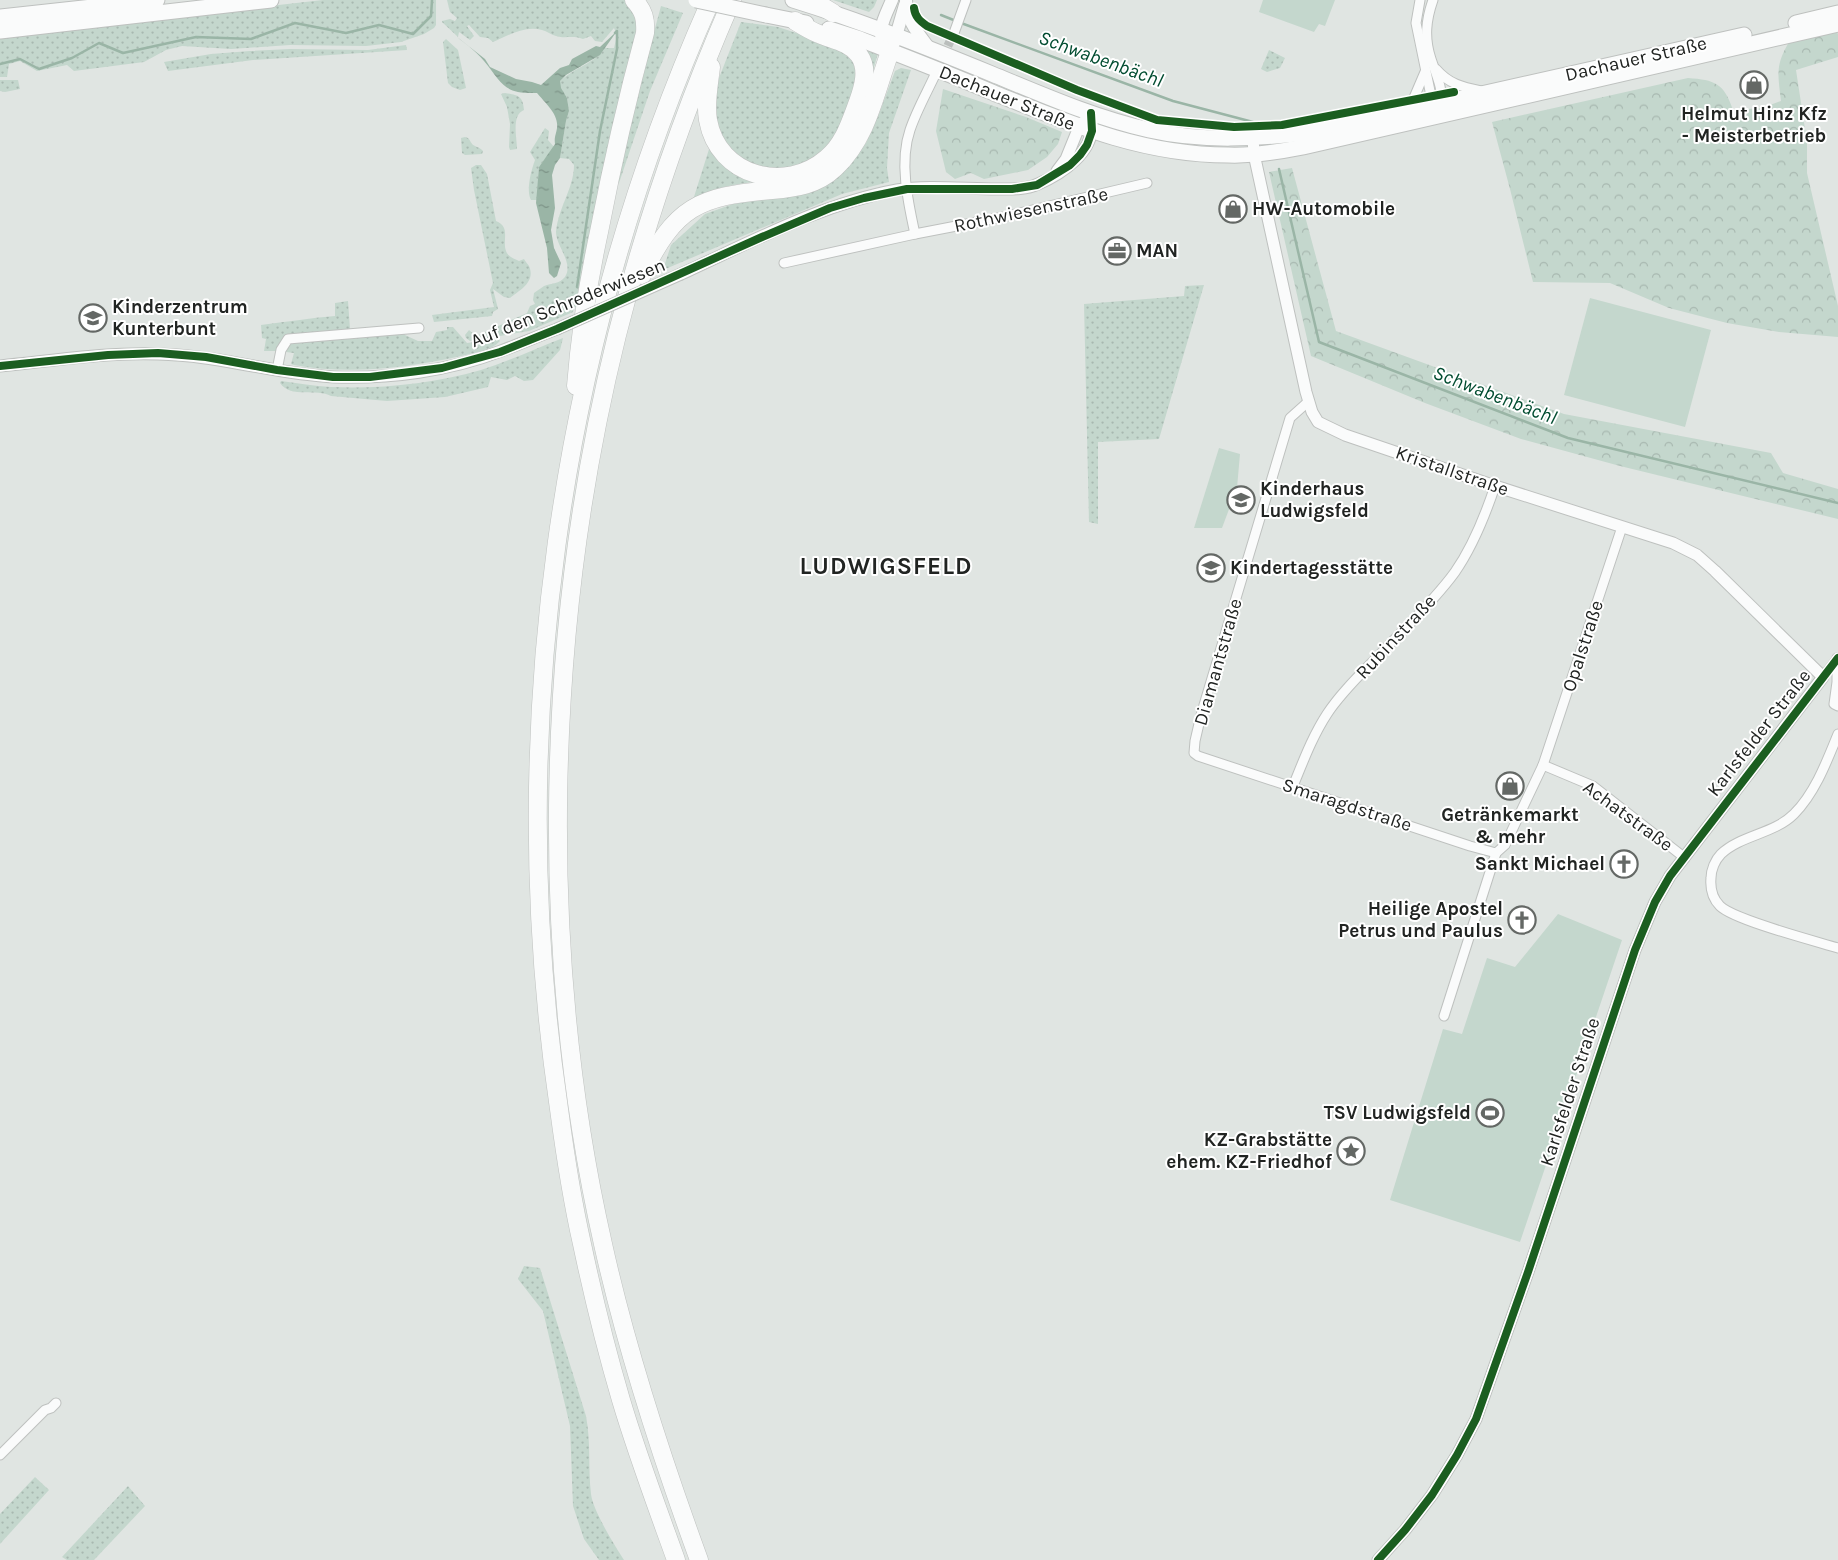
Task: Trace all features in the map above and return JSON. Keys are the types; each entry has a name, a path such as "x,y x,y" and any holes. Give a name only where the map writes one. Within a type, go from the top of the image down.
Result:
{"highway":[{"path":"572,450 579,341 591,270 616,149 645,33 646,21 643,9 634,0"},
{"path":"676,1560 621,1400 581,1240 568,1172 552,1063 543,974 538,818 541,699 553,572 582,396 627,223 673,90 711,0"},
{"path":"698,1560 646,1407 602,1241 588,1164 571,1052 562,940 559,872 560,733 566,648 580,526 591,459 622,319 634,273 671,156 698,80 732,0"},
{"path":"812,0 833,12"},
{"path":"714,42 707,106 708,119 714,138 726,156 745,169 765,177 793,176 818,166 840,144 855,111 865,76 862,62 847,45 795,22"},
{"path":"622,319 661,240 691,209 704,202 726,195 786,189 810,184 834,169 853,147 863,128 891,46"}],"main road":[{"path":"0,17 157,0"},
{"path":"0,31 271,0"},
{"name":"Dachauer Straße","path":"696,0 795,22 817,25 891,46 1086,129 1136,144 1173,151 1213,155 1254,154 1303,147 1488,92 1838,13"},
{"name":"Dachauer Straße","path":"793,0 880,29 891,46"},
{"path":"880,29 892,0"},
{"path":"891,46 906,0"},
{"path":"906,0 906,9 911,23 929,48"},
{"name":"Dachauer Straße","path":"891,46 929,48 1091,113 1150,130 1205,137 1253,138 1312,132 1403,111 1439,107 1838,24"}],"street":[{"path":"1420,0 1416,24 1425,69 1439,107"},
{"path":"1434,0 1426,28 1427,42 1436,69 1439,107"},
{"path":"954,33 964,4"},
{"path":"1403,111 1413,100 1425,69"},
{"path":"1436,69 1443,77 1456,85 1488,92"},
{"path":"915,234 907,189 905,155 910,131 934,77"},
{"name":"Auf den Schrederwiesen","path":"0,366 108,355 158,354 206,357 277,370 333,377 370,376 442,368 491,355 557,329 830,208 864,198 907,189 1023,188 1037,185 1052,176 1066,159 1086,129 1091,113"},
{"name":"Kristallstraße","path":"1253,138 1254,154 1308,401 1318,422 1326,427 1495,486 1673,543 1697,555 1737,591 1823,677"},
{"name":"Rothwiesenstraße","path":"784,263 1003,217 1147,183"},
{"path":"277,370 282,350 288,339 419,328"},
{"name":"Diamantstraße","path":"1198,756 1194,753 1201,715 1287,426 1290,418 1308,401"},
{"name":"Rubinstraße","path":"1293,786 1308,748 1327,713 1352,683 1432,600 1454,572 1483,521 1495,486"},
{"name":"Opalstraße","path":"1444,1016 1496,853 1505,845 1543,766 1622,527"},
{"path":"1838,658 1834,704 1838,706"},
{"name":"Karlsfelder Straße","path":"1378,1560 1405,1530 1432,1495 1457,1455 1476,1419 1528,1272 1635,950 1654,902 1670,876 1838,658"},
{"path":"1838,734 1827,763 1808,796 1794,814 1784,822 1734,846 1720,855 1714,865 1711,882 1714,899 1722,908 1750,920 1838,948"},
{"name":"Smaragdstraße","path":"1198,756 1496,853"},
{"name":"Achatstraße","path":"1543,766 1593,786 1685,858"},
{"path":"0,1455 45,1410 56,1403"}],"green space":[{"path":"323,0 436,0 436,25 424,34 401,42 366,46 290,45 231,49 182,46 166,50 144,62 74,71 67,65 37,71 20,61 9,64 7,77 0,77 0,36"},
{"path":"447,0 625,0 630,3 641,21 578,307 574,307 573,312 529,331 470,341 465,335 469,330 476,336 527,313 530,306 535,304 533,300 534,293 544,286 558,282 565,277 567,272 566,260 556,232 557,223 571,182 574,165 569,159 560,158 569,111 567,98 560,88 560,81 596,58 605,48 614,48 617,35 614,28 602,42 595,41 591,36 583,39 559,37 542,30 529,29 516,32 493,42 488,38 480,37 469,25 467,26 474,36 470,40 459,32 458,37 442,22 450,19 455,21 457,18 450,12"},
{"path":"833,0 877,0 869,12"},
{"path":"1263,0 1335,0 1325,26 1319,24 1314,32 1259,12"},
{"path":"661,6 683,13 650,91 619,183 614,181"},
{"path":"741,22 778,27 836,46 854,63 859,82 838,137 818,158 788,173 765,170 737,158 723,141 713,112 717,83"},
{"path":"1836,31 1838,34 1838,57 1796,70 1807,142 1807,173 1838,306 1838,337 1779,332 1727,323 1669,308 1610,283 1533,282 1492,122 1688,78 1705,80 1717,85 1726,94 1733,110 1762,108 1781,101 1779,70 1781,58 1789,42"},
{"path":"446,39 458,50 466,88 460,90 448,83 443,42"},
{"path":"406,45 407,50 253,60 168,71 164,62 211,54 250,51 290,49 368,50"},
{"path":"862,46 878,53 870,81"},
{"path":"1269,50 1285,58 1280,68 1267,72 1261,69"},
{"path":"901,68 911,70 889,133 887,168 889,182 842,194 663,270 671,245 705,214 733,204 800,194 852,160 866,143 895,71"},
{"path":"0,80 18,80 20,89 0,91"},
{"path":"943,89 1026,117 1062,132 1058,144 1047,157 1028,170 984,179 971,173 955,179 946,172 936,131"},
{"path":"505,93 519,97 523,105 524,110 517,117 516,122 517,149 510,150 509,147 510,124 507,107 501,94"},
{"path":"545,128 549,131 548,140 554,147 539,167 537,200 531,200 529,186 535,160 530,152"},
{"path":"465,137 483,151 482,154 465,155 462,153 461,138"},
{"path":"710,146 760,181 717,189 693,200"},
{"path":"481,165 487,174 496,221 505,230 507,253 519,261 524,259 531,272 529,281 510,298 504,297 493,289 498,309 493,312 492,316 434,322 432,315 494,307 490,290 493,283 471,168"},
{"path":"1292,168 1336,331 1564,414 1771,453 1783,473 1838,489 1838,519 1620,466 1521,439 1425,403 1311,356 1269,172"},
{"path":"1204,285 1159,439 1098,442 1098,524 1089,522 1084,304 1184,296 1185,286"},
{"path":"1590,298 1711,330 1685,427 1564,395"},
{"path":"348,301 350,329 294,334 285,337 276,351 264,351 266,339 262,338 261,325 335,316 335,303"},
{"path":"447,327 453,327 467,343 498,339 500,341 487,349 471,354 420,364 378,369 336,370 294,365 291,364 294,353 286,352 290,344 296,340 404,332 405,335 418,341 432,341 436,332 447,330"},
{"path":"563,338 560,350 533,380 524,381 515,376 507,380 491,377 488,387 445,397 387,401 291,391 280,383 281,381 325,387 350,387 388,386 444,379 481,370"},
{"path":"1219,448 1240,454 1237,488 1222,528 1194,528"},
{"name":"TSV Ludwigsfeld","path":"1558,914 1622,940 1520,1242 1390,1200 1443,1029 1462,1034 1487,958 1515,967"},
{"path":"524,1266 540,1268 586,1416 590,1484 593,1501 605,1528 624,1560 599,1560 584,1539 573,1506 570,1426 543,1311 518,1279"},
{"path":"35,1477 49,1490 0,1544 0,1514"},
{"path":"128,1486 145,1506 94,1560 67,1560 62,1557"}],"water":[{"path":"617,31 600,55 566,75 560,81 561,88 567,98 569,111 560,158 555,165 552,175 555,208 551,230 554,248 561,263 557,276 554,278 549,273 547,248 536,203 539,167 555,144 556,118 537,93 517,92 505,86 465,43 485,59 490,67 516,79 541,85 560,68 569,65 572,59 596,46 600,47"}],"waterway":[{"name":"Schwabenbächl","path":"0,64 20,59 39,69 72,58 99,43 123,53 196,37 251,39 295,23 346,33 379,25 413,34 431,16 432,0"},
{"name":"Schwabenbächl","path":"941,15 956,21"},
{"name":"Schwabenbächl","path":"961,23 1173,101 1253,122"},
{"path":"577,287 600,131 617,49 617,31 615,33"},
{"name":"Schwabenbächl","path":"1279,169 1319,342 1568,438 1838,503"}],"tunnel":[{"path":"942,58 954,33"}],"cycle path":[{"path":"914,8 915,14 927,26 1077,90 1157,120 1234,127 1282,125 1454,92"},
{"path":"0,366 108,355 158,353 206,357 277,370 333,377 370,377 442,368 500,352 557,329 830,208 864,198 907,189 1012,189 1037,185 1070,165 1080,155 1087,145 1092,131 1091,113"},
{"path":"1378,1560 1405,1530 1432,1495 1457,1455 1476,1419 1528,1272 1635,950 1655,902 1670,876 1838,658"}],"place":[{"name":"Helmut Hinz Kfz - Meisterbetrieb","path":"1754,85"},
{"name":"HW-Automobile","path":"1233,209"},
{"name":"MAN","path":"1117,251"},
{"name":"Kinderzentrum Kunterbunt","path":"93,318"},
{"name":"Kinderhaus Ludwigsfeld","path":"1241,500"},
{"name":"Kindertagesstätte","path":"1211,568"},
{"name":"Getränkemarkt & mehr","path":"1510,786"},
{"name":"Sankt Michael","path":"1624,864"},
{"name":"Heilige Apostel Petrus und Paulus","path":"1522,920"},
{"name":"TSV Ludwigsfeld","path":"1490,1113"},
{"name":"KZ-Grabstätte ehem. KZ-Friedhof","path":"1351,1151"}],"district":[{"name":"LUDWIGSFELD","path":"886,566"}]}
